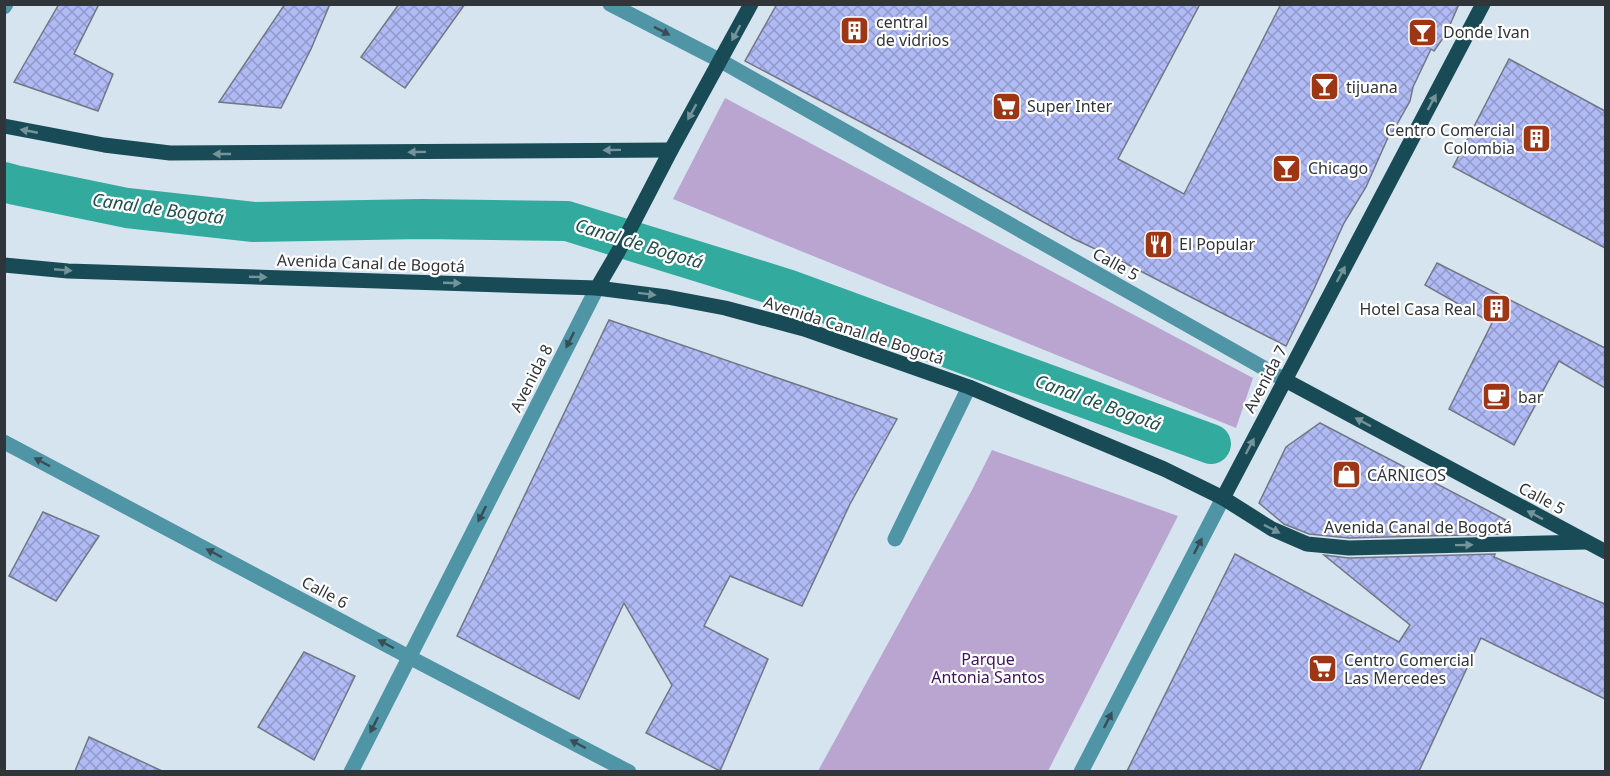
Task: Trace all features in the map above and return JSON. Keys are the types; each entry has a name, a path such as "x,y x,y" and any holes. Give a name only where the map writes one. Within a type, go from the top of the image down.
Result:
{"main road":[{"name":"Avenida 8","path":"597,288 751,4"},
{"name":"Avenida 7","path":"1222,498 1483,4"},
{"path":"4,126 105,145 170,153 671,150"},
{"name":"Avenida Canal de Bogotá","path":"4,265 69,271 597,288 667,297 725,308 804,328 969,387 1164,469 1222,498 1272,529 1307,544 1349,548 1586,542"},
{"name":"Calle 5","path":"1285,380 1605,552"}],"street":[{"name":"Calle 5","path":"610,4 720,62 1285,380"},
{"name":"Avenida 8","path":"351,771 597,288"},
{"path":"895,539 969,387"},
{"name":"Calle 6","path":"4,442 629,771"},
{"name":"Avenida 7","path":"1081,771 1222,498"}],"green space":[{"path":"725,98 1253,378 1236,428 673,199"},
{"name":"Parque Antonia Santos","path":"992,450 1178,516 1048,771 818,771 972,490"}],"building":[{"path":"59,4 99,4 74,54 113,74 98,111 14,82"},
{"path":"285,4 330,4 311,49 281,108 219,102"},
{"path":"399,4 465,4 405,88 361,57"},
{"path":"777,4 1200,4 1118,159 1184,194 1281,4 1459,4 1446,34 1434,51 1431,49 1413,87 1410,101 1390,133 1366,187 1344,223 1286,346 1074,239 910,148 745,61"},
{"name":"Centro Comercial Colombia","path":"1509,59 1605,111 1605,248 1453,167"},
{"path":"1437,263 1605,348 1605,388 1559,361 1514,445 1449,409 1492,323 1425,285"},
{"path":"609,320 897,419 850,504 802,606 730,576 704,626 768,659 720,771 646,733 672,685 624,603 579,699 457,636"},
{"name":"CÁRNICOS","path":"1320,423 1506,520 1501,534 1349,538 1309,534 1284,524 1259,503 1286,447"},
{"path":"43,512 99,536 56,601 9,576"},
{"name":"Centro Comercial Las Mercedes","path":"1235,554 1399,642 1410,625 1324,555 1349,558 1495,554 1494,557 1605,604 1605,699 1481,638 1419,771 1127,771"},
{"path":"304,652 355,676 314,760 258,727"},
{"path":"89,737 162,771 75,771"}],"waterway":[{"name":"Canal de Bogotá","path":"4,182 127,208 254,222 422,219 567,221 787,289 1211,444"}],"place":[{"name":"central de vidrios","path":"855,31"},
{"name":"Donde Ivan","path":"1422,32"},
{"name":"tijuana","path":"1325,87"},
{"name":"Super Inter","path":"1006,106"},
{"name":"Centro Comercial Colombia","path":"1536,139"},
{"name":"Chicago","path":"1287,168"},
{"name":"El Popular","path":"1158,244"},
{"name":"Hotel Casa Real","path":"1497,309"},
{"name":"bar","path":"1497,397"},
{"name":"CÁRNICOS","path":"1346,475"},
{"name":"Centro Comercial Las Mercedes","path":"1323,669"}]}
